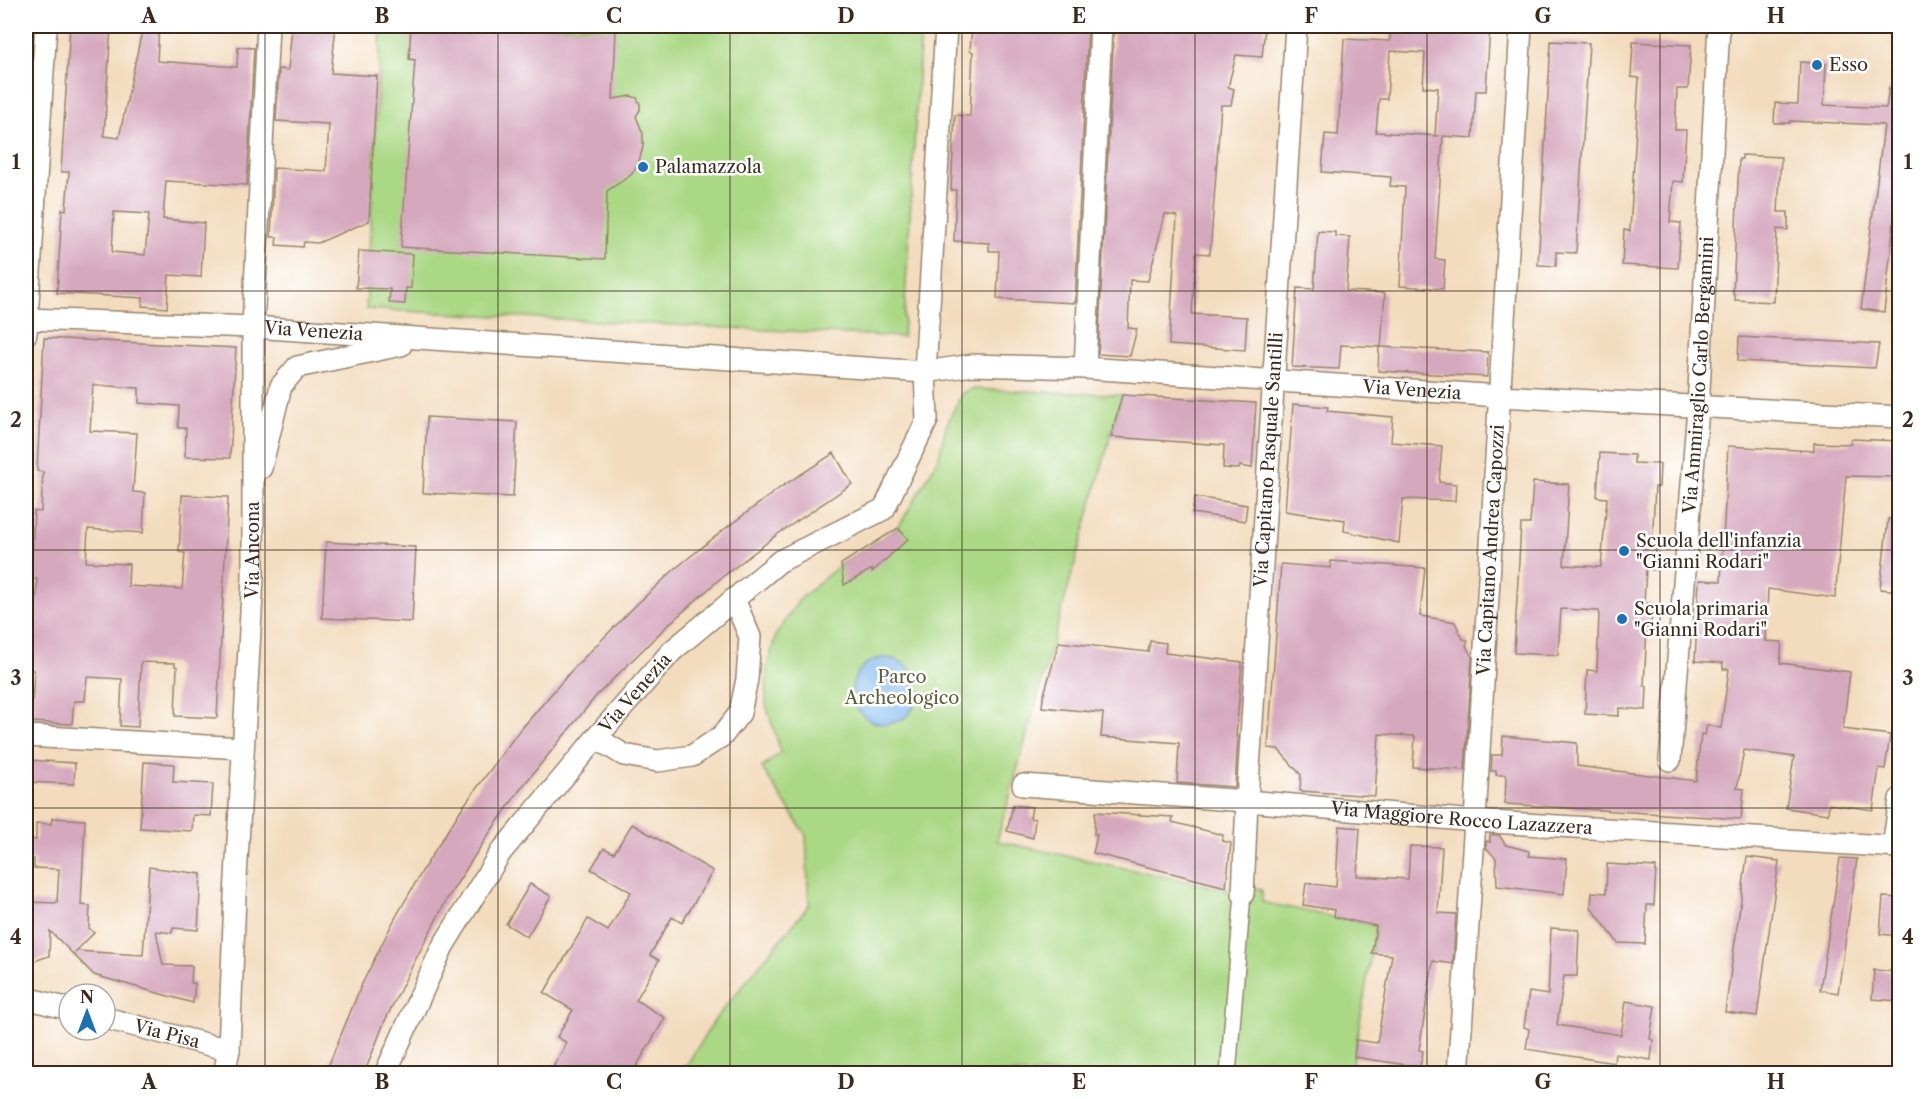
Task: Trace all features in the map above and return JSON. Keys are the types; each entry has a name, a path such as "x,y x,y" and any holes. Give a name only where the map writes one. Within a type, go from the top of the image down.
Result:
{"street":[{"path":"26,324 46,26"},
{"name":"Via Ancona","path":"224,1074 229,1050 253,577 253,327 268,26"},
{"path":"925,372 946,26"},
{"path":"1085,368 1101,26"},
{"name":"Via Capitano Pasquale Santilli","path":"1243,894 1296,26"},
{"name":"Via Capitano Andrea Capozzi","path":"1458,1074 1521,26"},
{"name":"Via Ammiraglio Carlo Bergamini","path":"1670,760 1698,408 1719,26"},
{"name":"Via Venezia","path":"26,324 253,327 925,372 973,365 1085,368 1698,408 1899,417"},
{"path":"253,500 281,386 297,367 433,339"},
{"name":"Via Venezia","path":"385,1074 443,946 495,862 596,738 672,651 780,561 884,509 927,420 925,372"},
{"path":"596,738 624,755 658,761 692,756 722,736 740,713 747,679 750,637 734,599"},
{"path":"26,736 243,748"},
{"name":"Via Maggiore Rocco Lazazzera","path":"1023,785 1247,801 1475,821 1896,847"},
{"path":"1896,847 1899,799"},
{"path":"1228,1074 1243,894"},
{"path":"26,998 57,1006"},
{"name":"Via Pisa","path":"117,1021 229,1050"}],"green space":[{"name":"Palamazzola","path":"381,26 921,26 903,337 366,309"},
{"name":"Parco Archeologico","path":"972,389 1122,395 997,841 1233,891 1234,886 1262,889 1262,902 1376,926 1351,1073 681,1074 716,1018 809,905 806,835 762,768 781,752 766,705 767,666 776,635 799,600 841,564 898,528 938,460 946,426 962,393"}],"water":[{"path":"885,658 897,661 908,668 915,679 918,691 915,703 908,714 897,721 885,724 873,721 862,714 855,703 852,691 855,679 862,668 873,661"}],"building":[{"path":"70,26 111,26 104,136 119,138 143,26 159,26 157,61 237,67 238,47 254,48 247,185 166,181 163,219 204,223 201,277 169,275 167,308 142,306 143,298 57,293 62,209 66,210 69,172 61,172","holes":["114,212 149,214 145,255 112,252"]},
{"path":"292,26 336,26 331,73 377,76 369,221 318,243 304,242 303,247 276,245 277,237 271,237 274,168 326,171 329,124 276,121 279,69 288,70"},
{"path":"411,26 531,26 616,30 613,99 631,96 637,98 640,110 636,116 643,134 643,147 638,165 631,175 607,191 605,259 401,247 415,60 409,59"},
{"path":"972,26 1088,26 1075,303 997,299 999,251 989,251 989,243 954,241 956,190 951,190 955,115 970,116"},
{"path":"1114,26 1265,26 1262,57 1236,55 1228,87 1234,89 1231,105 1221,105 1210,254 1196,253 1192,314 1247,317 1245,350 1169,345 1177,216 1165,214 1148,281 1130,280 1128,328 1137,329 1130,356 1098,354"},
{"path":"1391,26 1490,26 1486,91 1476,91 1473,138 1443,136 1435,259 1445,260 1443,289 1400,286 1405,187 1390,186 1391,177 1322,172 1325,134 1338,135 1344,39 1390,41","holes":["1390,51 1425,53 1423,87 1438,88 1435,136 1376,132 1379,99 1387,99"]},
{"path":"1551,41 1589,43 1576,253 1556,252 1556,266 1538,265"},
{"path":"1633,42 1691,45 1688,89 1677,89 1675,130 1686,130 1683,182 1673,181 1670,222 1681,223 1678,268 1622,265 1624,230 1630,231 1639,78 1631,77"},
{"path":"1800,62 1826,64 1824,105 1886,108 1889,88 1899,88 1899,177 1884,312 1861,309 1884,125 1790,121 1790,123 1774,123 1775,103 1798,104"},
{"path":"1742,155 1781,157 1778,212 1788,212 1788,230 1777,229 1774,302 1735,300 1735,294 1733,294 1739,159 1742,159"},
{"path":"1318,231 1335,232 1335,236 1350,237 1346,291 1385,293 1381,347 1341,345 1339,369 1292,367 1297,288 1314,289"},
{"path":"359,251 413,254 411,288 406,288 405,304 389,303 390,289 356,288"},
{"path":"1739,337 1879,344 1875,368 1738,361"},
{"path":"44,338 236,348 230,458 185,457 186,428 178,428 179,406 139,403 139,388 93,385 90,431 137,433 133,492 145,493 143,533 88,529 86,562 129,564 128,586 182,589 185,553 179,552 182,495 228,497 217,718 175,716 177,667 175,663 141,662 138,727 120,726 122,679 87,677 85,701 74,701 72,724 31,722 34,670 26,670 28,618 36,619 37,579 31,579 34,511 41,512 43,472 37,471"},
{"path":"1379,347 1488,352 1487,377 1378,371"},
{"path":"1122,395 1256,403 1252,468 1240,466 1239,469 1223,468 1224,445 1111,437"},
{"path":"1293,404 1328,407 1327,411 1393,417 1391,442 1442,446 1439,482 1456,484 1455,501 1403,499 1399,543 1344,531 1345,520 1285,511"},
{"path":"427,417 517,422 513,497 423,493"},
{"path":"1851,439 1899,441 1899,477 1846,476 1835,598 1768,589 1766,641 1782,642 1780,663 1850,672 1843,729 1890,735 1885,769 1879,768 1873,810 1829,804 1828,814 1786,808 1794,757 1744,750 1737,788 1744,789 1741,819 1505,804 1506,775 1496,775 1496,771 1491,771 1492,755 1502,755 1503,736 1577,743 1577,766 1696,781 1701,734 1705,735 1707,725 1721,728 1729,669 1723,669 1723,663 1695,661 1699,580 1721,581 1728,446 1814,451 1814,443 1851,444"},
{"path":"834,453 852,484 778,534 721,578 668,625 597,695 522,787 447,899 384,1023 364,1074 325,1074 361,986 393,922 462,808 516,735 572,670 676,568 781,487"},
{"path":"1600,453 1634,455 1634,463 1660,464 1659,487 1655,487 1652,546 1656,546 1655,570 1646,569 1644,603 1652,604 1651,627 1647,627 1644,686 1647,686 1646,710 1619,708 1619,716 1585,714 1587,670 1597,671 1599,611 1561,609 1558,655 1514,653 1521,524 1530,524 1533,482 1569,484 1564,565 1601,567 1607,498 1597,497"},
{"path":"1195,497 1247,505 1245,521 1192,513"},
{"path":"1888,519 1899,519 1899,591 1880,589"},
{"path":"898,528 908,539 872,572 872,569 844,585 841,564"},
{"path":"326,542 416,547 412,622 322,618"},
{"path":"1331,561 1425,568 1420,616 1455,622 1463,639 1468,640 1466,646 1472,657 1465,770 1413,767 1415,736 1379,734 1375,796 1300,791 1301,775 1278,749 1268,748 1281,564 1331,568"},
{"path":"1150,641 1166,643 1165,653 1242,662 1235,787 1177,783 1179,743 1101,737 1103,713 1042,707 1059,642 1148,652"},
{"path":"27,760 75,763 74,784 26,782"},
{"path":"144,762 174,764 173,782 213,784 211,816 193,815 192,831 140,828"},
{"path":"1013,805 1032,807 1030,818 1035,819 1033,838 1007,831"},
{"path":"1095,812 1173,817 1172,822 1223,835 1222,841 1231,843 1226,887 1093,853 1097,835 1094,834"},
{"path":"52,818 85,820 81,905 90,906 89,928 94,933 76,951 143,955 149,867 201,874 198,930 173,928 172,933 156,931 163,965 192,966 191,983 195,983 193,1003 94,975 50,931 49,956 26,964 26,902 57,903 59,869 34,868 34,859 29,859 30,839 36,840 36,823 51,824"},
{"path":"632,824 713,871 682,923 672,917 650,955 659,960 636,1000 665,1018 632,1074 620,1074 609,1067 605,1074 549,1074 567,1043 557,1037 573,1010 544,993 588,919 608,931 631,892 591,869 604,848 614,853"},
{"path":"1339,826 1360,828 1357,876 1408,879 1410,846 1442,847 1438,913 1456,914 1453,964 1433,961 1419,1050 1423,1051 1420,1067 1354,1057 1356,1040 1377,1043 1392,955 1372,953 1376,926 1334,917 1335,910 1303,905 1306,883 1336,887"},
{"path":"1490,835 1499,835 1506,845 1529,851 1529,856 1567,859 1564,894 1497,886 1496,858 1486,848 1486,841 1490,842"},
{"path":"1747,857 1779,861 1757,1016 1725,1012"},
{"path":"1840,858 1857,859 1838,993 1820,990"},
{"path":"1607,864 1656,867 1654,905 1647,905 1645,944 1618,943 1591,907 1592,892 1606,893"},
{"path":"530,884 551,896 527,937 506,924"},
{"path":"1883,897 1899,898 1899,936 1880,934"},
{"path":"1551,928 1579,930 1577,976 1564,976 1557,1025 1621,1035 1626,1001 1655,1006 1650,1039 1653,1040 1651,1060 1615,1054 1614,1063 1526,1049 1529,1029 1524,1027 1529,992 1548,995"},
{"path":"1874,970 1899,972 1899,1001 1872,999"}],"place":[{"name":"Esso","path":"1817,65"},
{"name":"Palamazzola","path":"643,167"},
{"name":"Scuola dell'infanzia \"Gianni Rodari\"","path":"1624,551"},
{"name":"Scuola primaria \"Gianni Rodari\"","path":"1622,619"}]}
